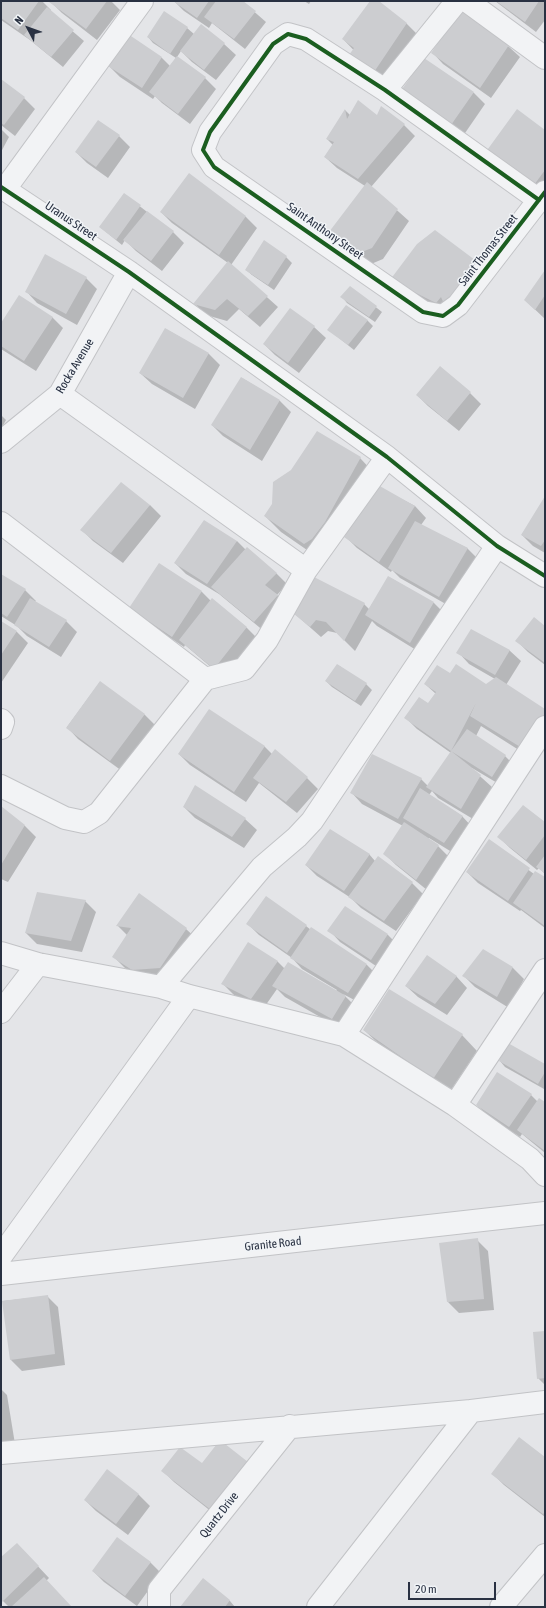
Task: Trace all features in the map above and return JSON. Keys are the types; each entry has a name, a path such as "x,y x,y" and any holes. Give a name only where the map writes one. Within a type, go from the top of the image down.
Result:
{"street":[{"path":"3,188 142,1"},
{"path":"457,1 385,90 542,196"},
{"path":"467,1 545,58"},
{"name":"Saint Anthony Street","path":"385,90 306,40 288,34 273,44 210,132 203,150 214,167 423,312 443,316"},
{"name":"Uranus Street","path":"3,188 129,272 387,457 497,546 545,576"},
{"name":"Saint Thomas Street","path":"443,316 458,305 542,196"},
{"name":"Rocka Avenue","path":"1,442 60,394 129,272"},
{"path":"60,394 306,570"},
{"path":"1,786 65,818 84,822 99,812 205,679 244,668 267,640 306,570 387,457"},
{"path":"1,522 205,679"},
{"path":"161,987 262,867 312,821 497,546"},
{"path":"1,720 3,722 1,728"},
{"path":"344,1035 545,727"},
{"path":"1,953 38,964 161,987 189,996 344,1035 455,1105 530,1159 545,1175"},
{"path":"1,1012 38,964"},
{"path":"455,1105 545,970"},
{"path":"1,1256 189,996"},
{"name":"Granite Road","path":"1,1274 545,1213"},
{"path":"1,1453 471,1411 545,1402"},
{"path":"318,1607 471,1411"},
{"name":"Quartz Drive","path":"158,1607 159,1590 290,1426"},
{"path":"502,1607 545,1555"}],"building":[{"path":"1,1 39,1 18,30 1,18"},
{"path":"107,1 86,29 49,2"},
{"path":"173,1 209,1 197,18"},
{"path":"216,1 243,1 256,11 234,39 204,17"},
{"path":"370,1 379,1 407,23 374,72 349,55 354,48 342,39"},
{"path":"496,1 539,1 525,22"},
{"path":"47,7 74,30 51,57 24,35"},
{"path":"460,10 509,45 480,88 431,53"},
{"path":"164,11 188,27 170,54 147,37"},
{"path":"201,24 225,43 204,70 180,51"},
{"path":"128,34 162,57 142,88 108,66"},
{"path":"177,56 206,77 178,114 149,92"},
{"path":"424,58 474,92 451,125 400,92"},
{"path":"1,79 25,97 4,125 1,123"},
{"path":"358,100 377,115 381,106 405,124 358,179 324,157 334,142 326,139 345,109 347,119"},
{"path":"517,109 545,130 545,170 534,185 485,153"},
{"path":"98,120 120,135 96,167 75,152"},
{"path":"189,173 246,216 219,255 160,212"},
{"path":"367,182 398,209 372,248 359,253 329,232"},
{"path":"124,193 141,205 116,240 99,227"},
{"path":"147,211 174,231 151,261 123,240"},
{"path":"435,230 479,263 445,306 441,297 436,303 390,280 417,244"},
{"path":"264,240 287,256 268,285 245,270"},
{"path":"45,254 87,277 66,314 25,292"},
{"path":"228,261 268,296 248,316 227,299 215,310 193,304"},
{"path":"545,270 545,295 535,310 524,300"},
{"path":"350,286 377,306 369,317 340,297"},
{"path":"19,295 53,317 24,361 1,346 1,323"},
{"path":"346,305 368,320 348,345 327,330"},
{"path":"290,308 315,326 288,363 263,344"},
{"path":"165,328 209,353 183,398 139,373"},
{"path":"440,366 471,392 447,421 416,395"},
{"path":"241,377 280,400 250,450 211,425"},
{"path":"317,431 361,457 325,522 312,539 304,544 264,516 272,504 273,482 291,470"},
{"path":"121,482 150,505 111,553 80,530"},
{"path":"378,485 415,506 379,562 344,537"},
{"path":"545,496 545,540 541,546 521,535"},
{"path":"204,520 237,541 207,584 174,563"},
{"path":"415,521 468,548 439,597 388,568"},
{"path":"247,547 277,573 265,585 278,595 254,622 211,587"},
{"path":"159,563 202,591 172,637 129,608"},
{"path":"1,574 26,589 7,617 1,613"},
{"path":"388,576 434,602 410,643 365,615"},
{"path":"314,577 365,603 344,641 326,622 316,620 310,627 294,614"},
{"path":"30,598 67,620 49,647 14,625"},
{"path":"212,598 247,627 214,669 179,640"},
{"path":"534,617 545,626 545,663 515,641"},
{"path":"1,621 17,631 1,655"},
{"path":"471,629 510,650 495,675 456,653"},
{"path":"337,664 367,683 355,701 325,681"},
{"path":"456,664 486,684 496,677 545,709 545,714 522,748 470,716 476,703 451,751 404,718 419,697 428,703 436,692 424,684 437,665 450,673"},
{"path":"100,681 145,714 110,761 66,728"},
{"path":"209,709 265,746 234,792 178,754"},
{"path":"467,729 506,755 492,777 451,751"},
{"path":"275,749 308,777 286,802 253,778"},
{"path":"451,751 481,775 461,809 426,787"},
{"path":"372,754 422,778 398,819 350,793"},
{"path":"195,785 246,818 232,837 183,807"},
{"path":"420,788 463,816 444,843 403,818"},
{"path":"523,805 545,822 545,835 526,860 497,837"},
{"path":"1,806 25,825 1,865"},
{"path":"404,822 439,845 416,880 383,854"},
{"path":"330,829 370,854 344,891 305,865"},
{"path":"489,839 530,868 508,901 466,872"},
{"path":"545,855 545,873 536,867"},
{"path":"378,856 413,882 384,921 348,897"},
{"path":"535,871 545,877 545,926 513,903"},
{"path":"37,892 86,900 71,941 25,933"},
{"path":"139,893 187,928 160,968 132,970 112,957 131,928 116,926"},
{"path":"266,896 307,925 287,953 246,924"},
{"path":"345,906 388,934 371,960 327,931"},
{"path":"311,927 367,964 348,993 290,958"},
{"path":"248,942 278,961 251,999 221,984"},
{"path":"483,949 513,967 497,997 462,976"},
{"path":"427,955 457,976 435,1004 405,986"},
{"path":"288,962 346,996 332,1019 272,986"},
{"path":"389,989 463,1034 433,1079 363,1030"},
{"path":"508,1043 545,1064 545,1072 538,1084 499,1061"},
{"path":"497,1072 532,1094 509,1127 476,1105"},
{"path":"539,1098 545,1102 545,1151 517,1130"},
{"path":"478,1238 484,1299 447,1302 439,1243"},
{"path":"48,1295 55,1354 10,1360 2,1301"},
{"path":"545,1331 545,1378 537,1379 533,1332"},
{"path":"519,1437 545,1457 545,1512 543,1514 491,1474"},
{"path":"220,1440 248,1462 211,1510 161,1471 180,1447 202,1463"},
{"path":"107,1469 139,1494 116,1524 84,1500"},
{"path":"117,1537 151,1562 125,1596 92,1571"},
{"path":"17,1543 39,1566 2,1602 1,1557"},
{"path":"44,1577 72,1607 11,1607"},
{"path":"203,1578 230,1600 225,1607 180,1607"}],"cycle path":[{"path":"539,200 385,90 306,39 288,34 273,44 210,132 203,150 214,167 423,312 443,316 458,305 545,192"},
{"path":"1,187 129,272 387,457 497,546 545,576"}]}
